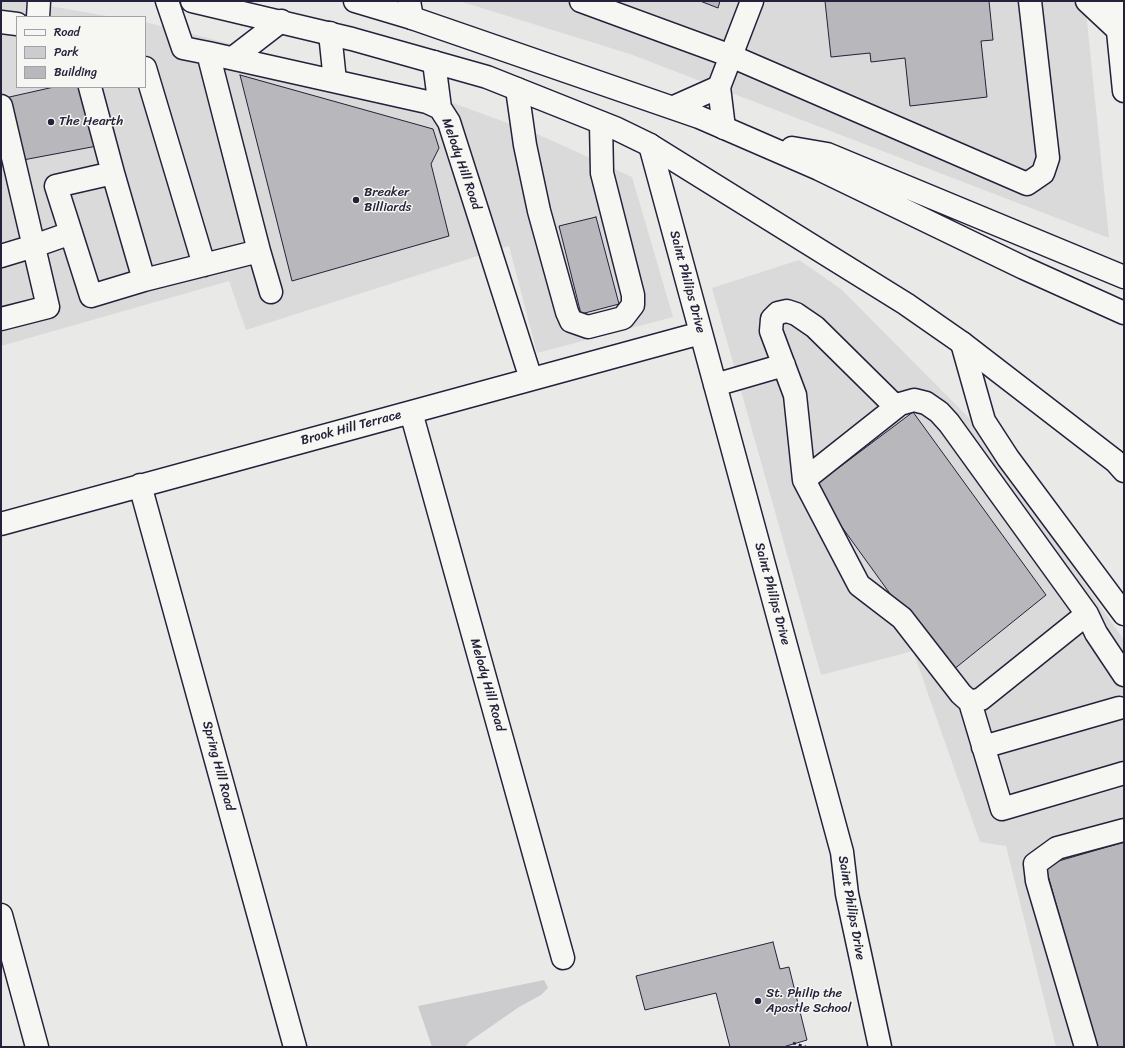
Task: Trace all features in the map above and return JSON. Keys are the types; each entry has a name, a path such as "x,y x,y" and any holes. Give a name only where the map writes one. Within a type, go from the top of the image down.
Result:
{"main road":[{"path":"38,16 39,1"},
{"name":"Melody Hill Road","path":"167,1 183,48 427,102 440,108 449,122 531,379"},
{"path":"192,1 281,21 487,77 601,123 650,145 906,304 962,343 1120,466"},
{"path":"355,1 411,9 674,107 819,169 1024,268 1124,313"},
{"path":"581,1 731,56 1027,184 1043,173 1048,158 1030,1"},
{"path":"724,128 719,87 752,1"},
{"path":"1087,1 1118,30"},
{"path":"1115,1 1124,91"},
{"path":"233,58 281,21"},
{"path":"1,22 16,24"},
{"path":"330,34 335,81"},
{"path":"208,53 271,292"},
{"path":"434,62 440,108"},
{"path":"146,71 204,265"},
{"path":"674,107 719,87"},
{"path":"90,88 144,280"},
{"path":"517,89 525,145 538,211 567,312 571,321 588,327 622,318 633,304 633,295 602,173 601,123"},
{"path":"1,106 48,307 1,319"},
{"path":"754,140 827,154 1124,277"},
{"name":"Saint Philips Drive","path":"650,145 842,852 850,910 880,1047"},
{"path":"113,173 56,186 91,296 144,280 259,251"},
{"path":"1,256 71,233"},
{"path":"896,407 815,327 796,314 786,311 778,313 772,319 772,331 795,395 804,480 859,585 902,618 961,694 970,702 1002,809 1124,773"},
{"name":"Brook Hill Terrace","path":"1,524 700,333"},
{"path":"962,343 984,421 1008,458 1124,614"},
{"path":"715,385 784,365"},
{"path":"804,480 900,404 914,400 926,403 939,412 949,423 1087,614 1096,634 1124,675"},
{"name":"Melody Hill Road","path":"411,412 563,958"},
{"name":"Spring Hill Road","path":"140,485 295,1047"},
{"path":"970,702 981,699 1087,614"},
{"path":"983,747 1122,707"},
{"path":"1086,1047 1037,881 1035,864 1057,848 1124,830"},
{"path":"1,915 37,1047"}],"path":[{"path":"793,1043 806,1047"}],"shaded area":[{"path":"1,1 20,1 107,16 16,16 16,88 146,88 146,22 434,96 535,133 632,177 673,317 537,353 509,246 246,330 229,281 1,346"},
{"path":"459,1 1085,1 1109,238 630,54"},
{"path":"799,260 841,289 970,419 1124,640 1124,1047 1056,1047 1006,846 980,842 913,651 821,675 712,288"}],"green space":[{"path":"544,980 548,988 541,995 519,1007 470,1041 465,1047 432,1047 418,1006"}],"building":[{"path":"700,1 720,1 718,8"},
{"path":"825,1 989,1 993,40 981,41 987,97 910,106 905,58 871,62 870,53 831,57"},
{"name":"Breaker Billiards","path":"240,75 433,129 439,148 431,164 449,236 292,281"},
{"name":"The Hearth","path":"50,88 83,88 97,146 23,160 5,98"},
{"path":"596,217 619,304 581,314 559,226"},
{"path":"913,412 1046,595 948,674 813,487"},
{"path":"1124,842 1124,1047 1097,1047 1045,865"},
{"name":"St. Philip the Apostle School","path":"773,942 780,969 789,967 807,1040 783,1047 730,1047 716,993 645,1010 636,976"}],"place":[{"name":"The Hearth","path":"51,122"},
{"name":"Breaker Billiards","path":"356,200"},
{"name":"St. Philip the Apostle School","path":"758,1001"}]}
